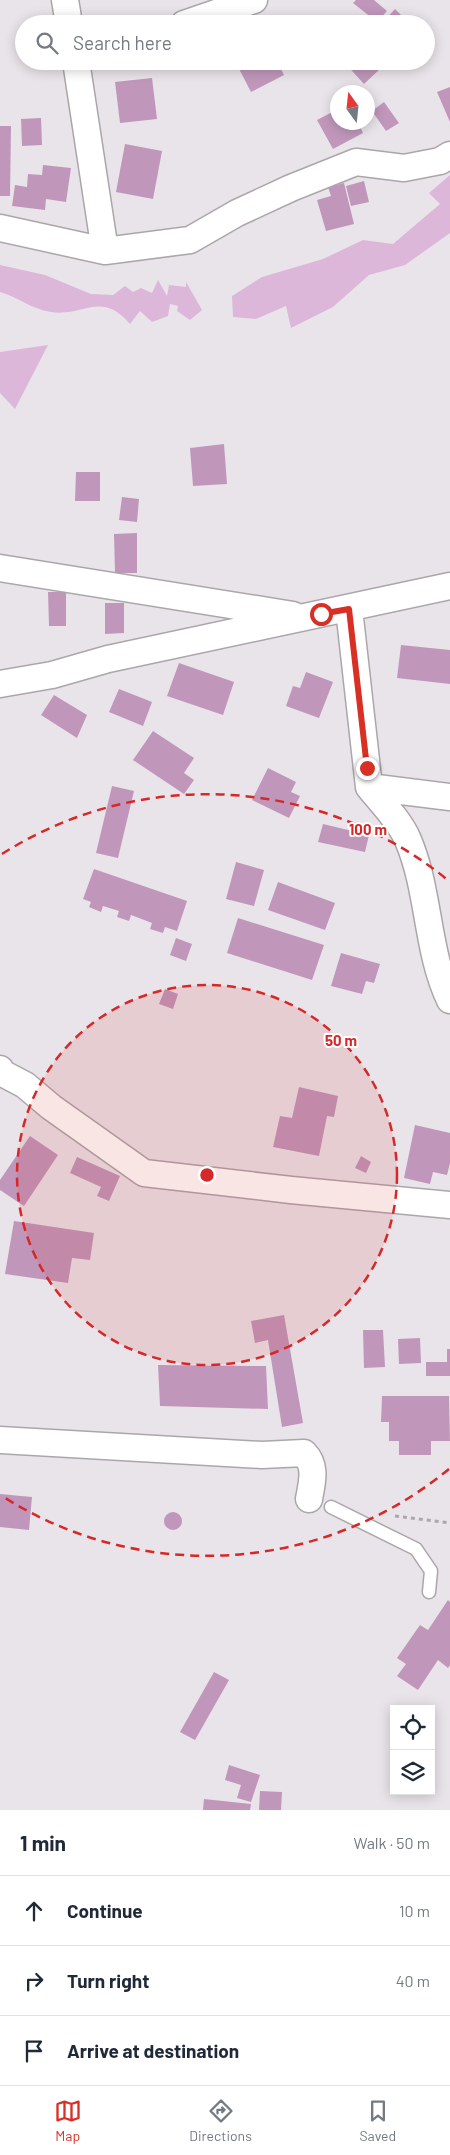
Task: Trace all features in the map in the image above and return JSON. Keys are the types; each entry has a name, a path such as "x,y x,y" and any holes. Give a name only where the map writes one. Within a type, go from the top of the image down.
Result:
{"street":[{"path":"65,0 68,15"},
{"path":"210,15 254,0"},
{"path":"77,70 105,251"},
{"path":"0,228 105,251 190,240 237,213 291,188 356,162 404,168 440,161 450,155"},
{"path":"0,568 307,617"},
{"path":"0,684 52,675 108,659 450,586"},
{"path":"349,609 369,787 407,838 423,884 447,985"},
{"path":"369,787 450,797"},
{"path":"0,1069 2,1073 25,1085 51,1108 144,1173 291,1190 450,1205"},
{"path":"0,1440 262,1455 304,1453 311,1460 320,1503"}],"lane":[{"path":"320,1503 416,1549 431,1571 429,1592"}],"shaded area":[{"path":"450,175 450,233 405,265 369,275 333,307 291,328 286,306 256,319 233,317 232,296 262,277 323,259 363,240 393,244 440,204 429,193"},
{"path":"0,265 45,275 91,294 113,295 125,286 133,292 141,288 152,293 158,280 167,296 169,285 186,287 186,282 202,310 190,320 177,311 178,306 170,304 168,316 152,322 140,311 130,324 120,314 110,308 92,307 63,313 51,312 31,306 0,292"},
{"path":"48,345 15,409 0,393 0,352"}],"building":[{"path":"356,0 374,0 387,11 383,15 368,15 353,3"},
{"path":"395,9 401,15 389,15"},
{"path":"240,70 282,70 284,75 251,92"},
{"path":"351,70 379,70 364,84"},
{"path":"152,78 157,119 120,123 115,82"},
{"path":"450,87 450,122 437,92"},
{"path":"384,102 399,123 386,131 375,115 375,109"},
{"path":"330,113 330,130 362,130 363,133 333,149 317,120"},
{"path":"41,118 42,145 22,146 21,119"},
{"path":"0,126 11,126 10,196 0,196"},
{"path":"125,144 162,151 153,199 116,192"},
{"path":"43,165 71,168 66,202 46,199 45,210 12,206 15,185 27,187 28,174 42,175"},
{"path":"364,181 369,202 351,206 346,186"},
{"path":"344,183 354,224 326,231 317,200 331,196 328,187"},
{"path":"224,444 227,484 193,486 190,448"},
{"path":"76,472 100,472 100,501 75,501"},
{"path":"122,497 139,499 137,522 119,520"},
{"path":"137,533 137,573 115,573 114,534"},
{"path":"48,592 66,592 66,626 49,626"},
{"path":"105,603 124,603 124,633 105,634"},
{"path":"401,645 450,650 450,684 397,678"},
{"path":"179,663 234,682 223,715 167,696"},
{"path":"306,672 333,682 319,718 286,706 293,686 300,688"},
{"path":"119,689 152,702 143,726 109,712"},
{"path":"54,695 87,715 77,738 41,715"},
{"path":"153,731 194,758 184,773 194,780 184,794 133,760"},
{"path":"268,768 296,782 291,792 300,796 289,818 252,800"},
{"path":"112,786 134,791 118,858 96,853"},
{"path":"323,824 369,835 365,852 318,842"},
{"path":"236,862 264,870 254,906 226,899"},
{"path":"94,869 187,901 177,931 165,927 163,933 150,929 152,923 131,915 129,921 117,917 119,911 103,906 101,912 89,907 91,902 83,899"},
{"path":"278,882 335,903 325,930 268,910"},
{"path":"238,918 324,945 312,980 227,953"},
{"path":"176,938 192,944 186,961 170,955"},
{"path":"341,953 380,964 374,983 366,981 362,994 331,986"},
{"path":"165,989 178,994 173,1009 159,1004"},
{"path":"299,1087 338,1096 334,1117 327,1116 319,1156 273,1147 280,1116 292,1118"},
{"path":"415,1125 450,1133 450,1163 447,1175 433,1172 430,1184 404,1178"},
{"path":"30,1136 58,1155 24,1206 0,1190 0,1180"},
{"path":"361,1156 371,1162 366,1173 355,1168"},
{"path":"77,1157 120,1176 109,1201 97,1196 101,1187 70,1173"},
{"path":"14,1221 94,1233 90,1260 72,1258 68,1283 5,1274"},
{"path":"284,1315 303,1423 282,1427 268,1340 255,1343 251,1321"},
{"path":"363,1330 383,1330 385,1367 364,1368"},
{"path":"420,1338 421,1363 399,1364 398,1339"},
{"path":"447,1349 450,1349 450,1376 426,1376 426,1362 447,1362"},
{"path":"158,1365 266,1366 268,1409 160,1406"},
{"path":"382,1396 449,1396 450,1441 431,1441 431,1455 399,1455 399,1441 389,1441 389,1422 381,1422"},
{"path":"0,1494 32,1497 29,1530 0,1527"},
{"path":"173,1512 179,1515 182,1521 179,1527 173,1530 167,1527 164,1521 167,1515"},
{"path":"448,1600 450,1602 450,1665 448,1668 438,1660 418,1690 397,1676 406,1664 397,1658 420,1625 428,1630"},
{"path":"214,1672 229,1680 195,1740 180,1732"},
{"path":"229,1765 260,1775 251,1802 237,1798 241,1785 225,1780"},
{"path":"260,1791 282,1792 281,1810 259,1810"},
{"path":"204,1799 251,1804 250,1810 203,1810"}],"route":[{"path":"321,614 349,609 367,768"}]}
